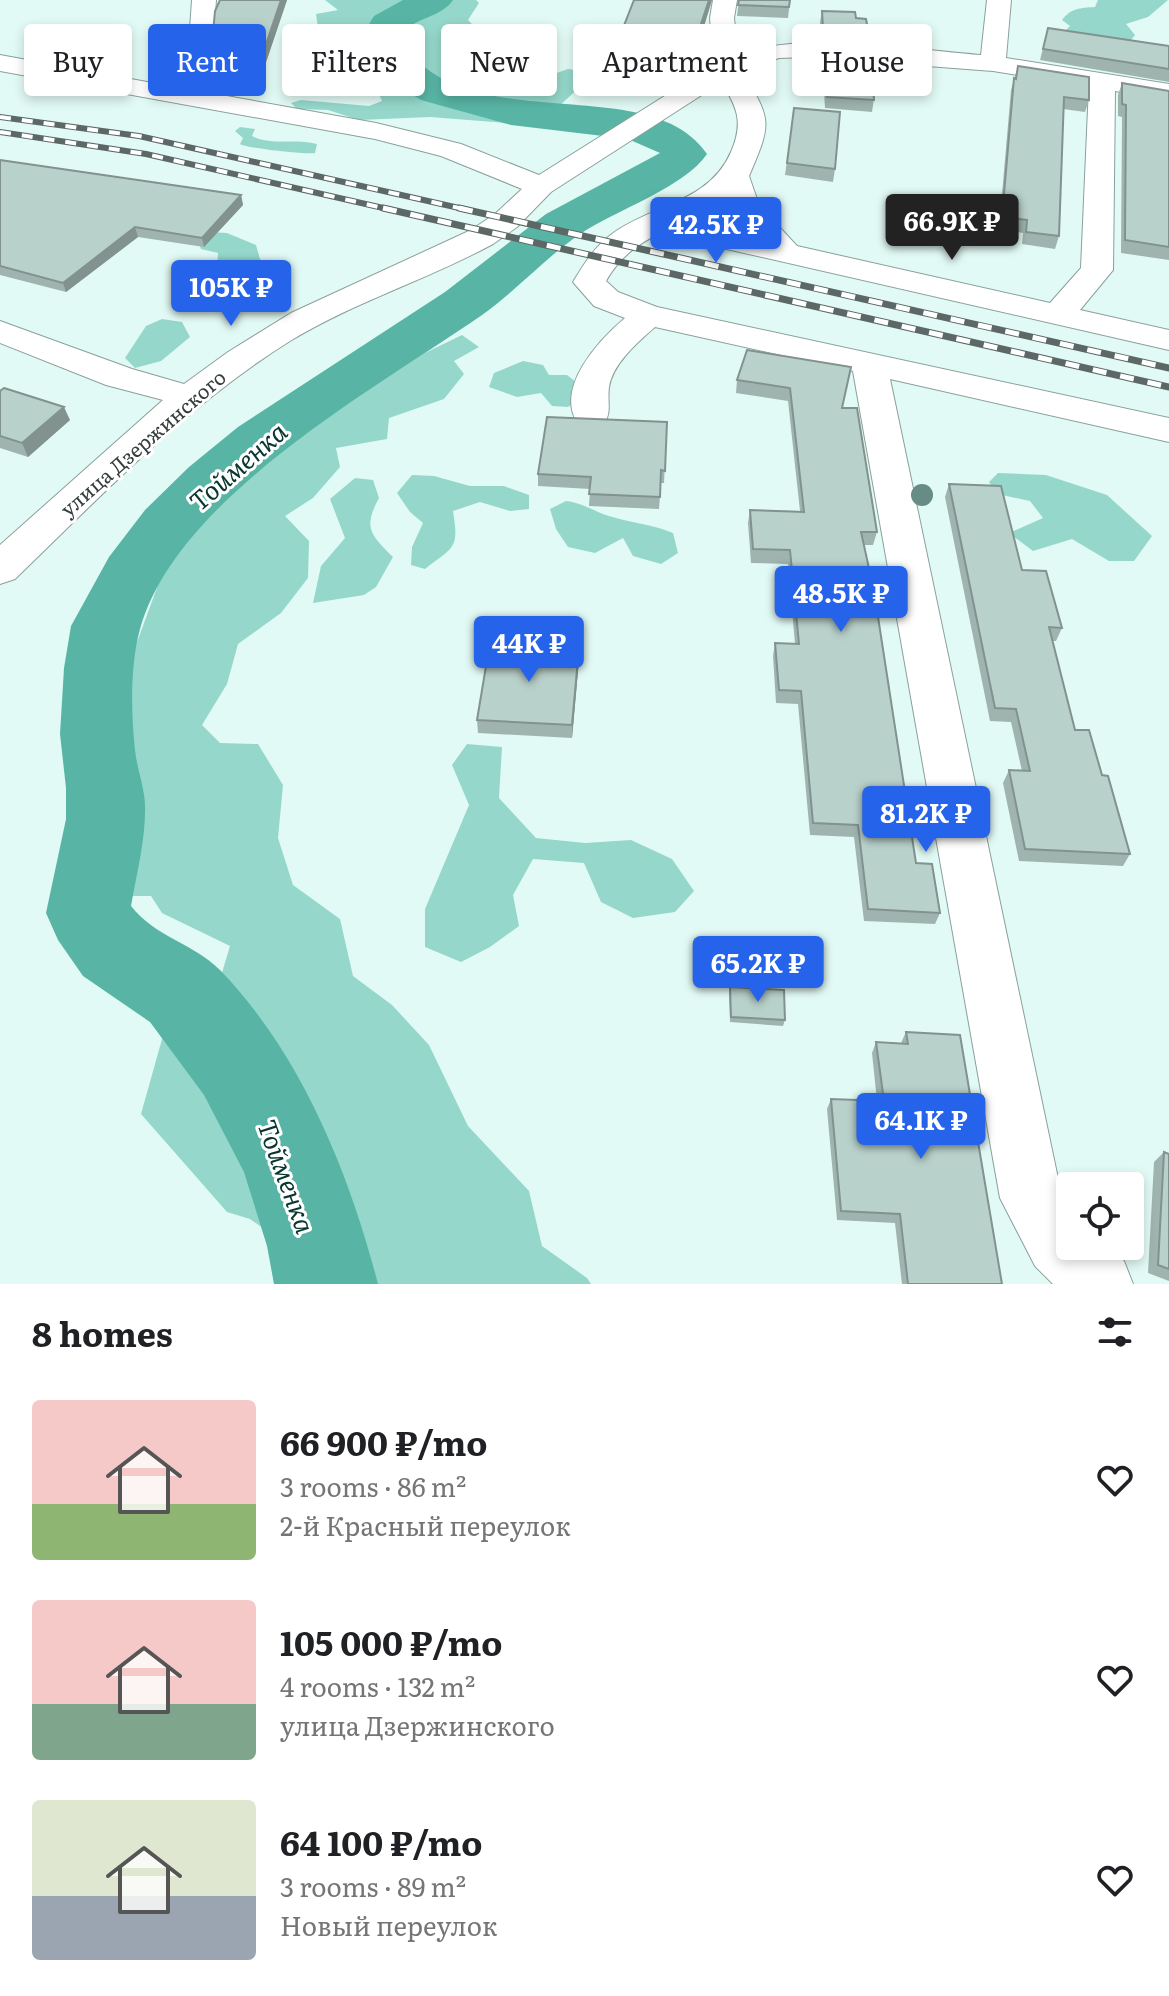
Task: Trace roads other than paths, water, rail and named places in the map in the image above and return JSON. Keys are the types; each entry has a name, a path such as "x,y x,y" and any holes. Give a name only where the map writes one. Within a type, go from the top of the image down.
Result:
{"street":[{"path":"202,24 204,0"},
{"path":"723,24 725,0"},
{"path":"993,63 999,0"},
{"name":"улица Дзержинского","path":"776,54 809,50 993,63 1169,92"},
{"path":"0,63 148,90"},
{"path":"1058,315 1097,270 1102,80"},
{"path":"182,96 376,131 451,150 541,186"},
{"name":"улица Дзержинского","path":"0,569 188,396 248,353 317,311 483,237 515,214 541,186 683,96"},
{"path":"744,96 750,107 753,134 735,176 712,195 624,239 604,257 589,282 606,299 648,315 1169,430"},
{"path":"735,176 745,208 786,253"},
{"path":"668,216 709,236 1169,340"},
{"path":"591,416 591,385 615,344 648,315"},
{"path":"0,331 119,377 188,396"},
{"path":"869,362 1031,1198 1057,1244 1101,1284"}],"waterway":[{"name":"Тойменка","path":"326,1284 306,1208 292,1170 276,1133 236,1063 189,1000 173,986 117,952 88,913 101,851 106,804 97,747 99,668 106,626 132,573 168,525 211,481 311,403 477,294 563,224 675,163 685,154 674,142 657,133 610,122 496,109 450,96 412,79 384,47 381,34 393,19 435,0"}],"railway":[{"path":"0,117 139,136 468,210"},
{"path":"0,132 146,154 392,210"},
{"path":"383,208 1169,387"},
{"path":"459,208 1169,368"}]}
